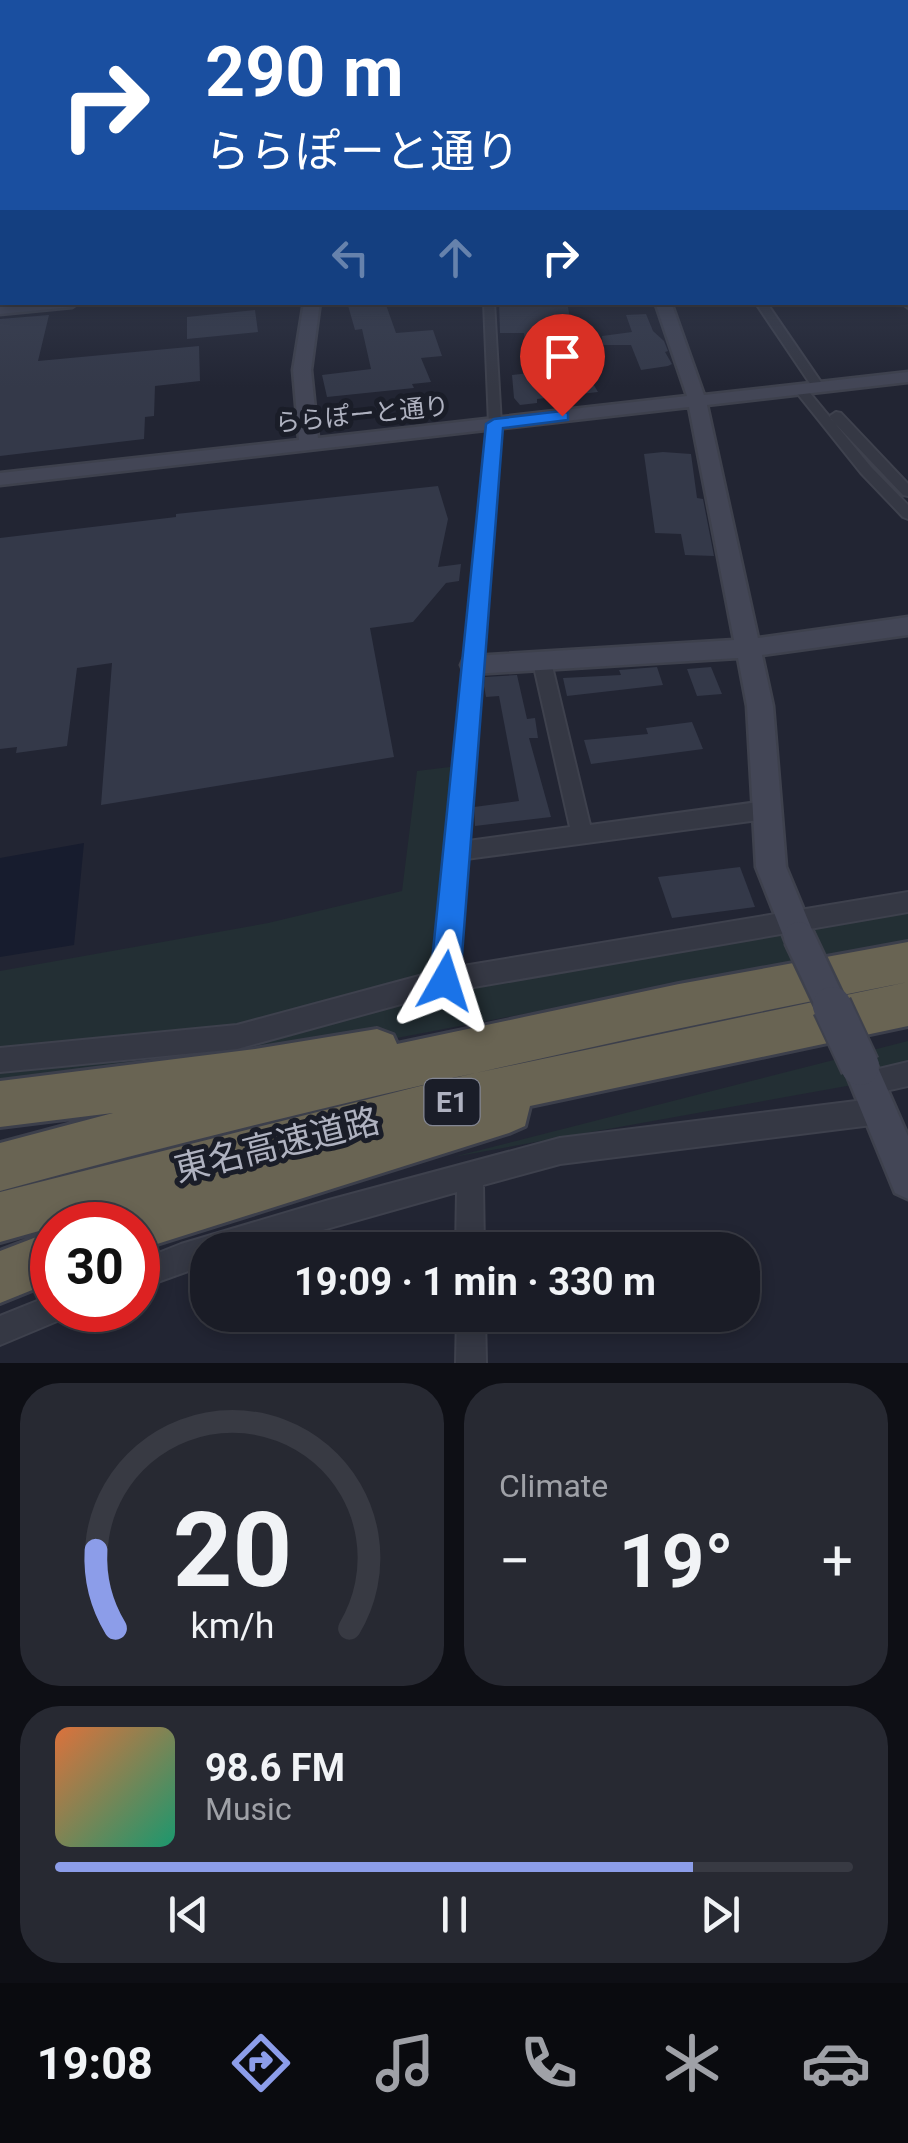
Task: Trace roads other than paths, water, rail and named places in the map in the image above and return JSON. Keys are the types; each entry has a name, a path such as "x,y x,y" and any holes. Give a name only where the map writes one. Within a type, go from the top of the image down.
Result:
{"highway":[{"name":"東名高速道路","path":"0,1217 719,1019 908,962"},
{"name":"東名高速道路","path":"0,1167 294,1091 719,1019 908,1004"},
{"path":"0,1104 719,1019"},
{"path":"160,1217 334,1160 578,1090 719,1019"},
{"path":"0,1277 30,1265"}],"street":[{"path":"0,309 41,305"},
{"path":"309,445 302,370 312,305"},
{"path":"445,981 494,424 489,305"},
{"path":"664,305 698,400 750,648 760,706 771,867 908,1180"},
{"path":"762,305 866,470 908,514"},
{"name":"ららぽーと通り","path":"0,479 908,377"},
{"path":"811,388 908,492"},
{"path":"474,665 750,648 908,626"},
{"path":"542,662 582,835"},
{"path":"459,852 765,810"},
{"path":"0,1060 237,1037 445,981 795,928 908,902"},
{"path":"160,1268 292,1224 560,1151 869,1086 908,1074"},
{"path":"470,1175 470,1232"},
{"path":"0,1332 30,1319"},
{"path":"470,1332 471,1363"}],"water":[{"path":"84,843 74,945 0,957 0,858"}]}
